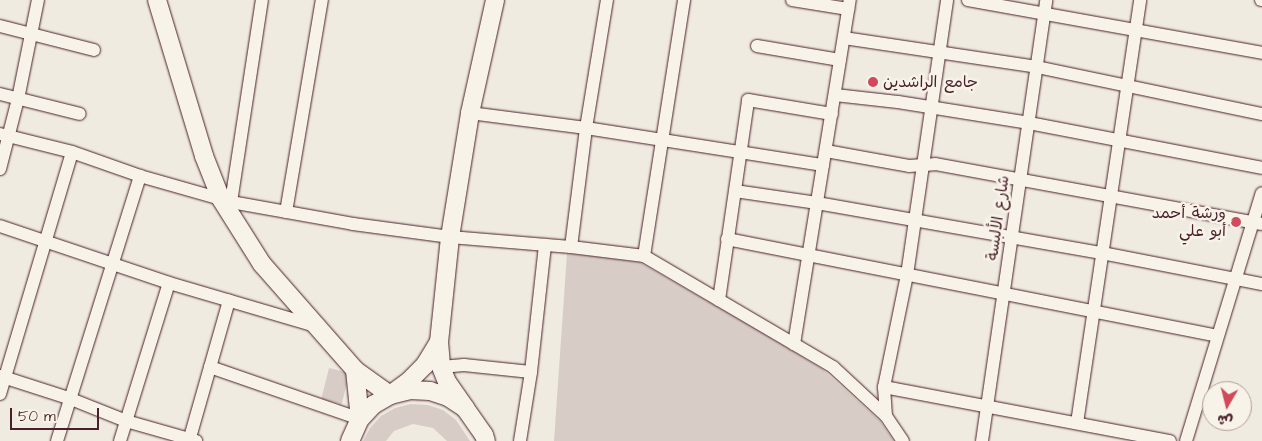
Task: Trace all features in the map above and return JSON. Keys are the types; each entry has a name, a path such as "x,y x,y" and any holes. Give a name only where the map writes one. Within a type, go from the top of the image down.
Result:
{"main road":[{"path":"157,0 204,156 262,264 355,370 390,395 410,390 430,391 448,397 465,408"},
{"path":"486,441 484,435 447,382 441,367 439,342 450,237 470,113 495,0"},
{"path":"350,441 360,419 373,405 410,381 425,365 439,342"},
{"path":"355,370 360,419"}],"street":[{"path":"0,169 5,135 18,99 38,0"},
{"path":"226,200 262,0"},
{"path":"286,212 322,0"},
{"path":"571,247 586,128 607,0"},
{"path":"644,256 684,0"},
{"path":"792,0 849,4 794,344"},
{"path":"886,416 884,387 907,275 947,0"},
{"path":"968,0 1046,6 1136,30 1262,52"},
{"path":"1077,423 1140,0"},
{"name":"شارع الألبسة","path":"982,441 1046,6"},
{"path":"0,26 94,50"},
{"path":"844,38 1037,67 1262,114"},
{"path":"756,46 840,60"},
{"path":"0,94 80,114"},
{"path":"835,95 932,107 1028,123 1262,168"},
{"path":"719,300 748,100 832,114"},
{"path":"470,113 586,128 823,165"},
{"path":"5,135 72,152 140,176 226,200 286,212 450,237 571,247 644,256 833,367 886,416 903,441"},
{"path":"826,151 909,166 935,164 1257,223"},
{"path":"0,394 3,376 72,152"},
{"path":"57,441 140,176"},
{"path":"734,191 817,203 1102,253 1262,284"},
{"path":"1186,441 1236,278 1257,223 1262,193"},
{"path":"0,226 114,262 170,283 315,326"},
{"path":"727,239 1218,336"},
{"path":"520,441 531,372 545,245"},
{"path":"120,441 170,283"},
{"path":"3,376 71,399 126,421 191,441 210,367 230,301"},
{"path":"441,367 464,365 531,372"},
{"path":"210,367 360,419"},
{"path":"884,387 1170,441"}],"shaded area":[{"path":"567,253 639,262 739,319 821,368 880,421 894,441 554,441"},
{"path":"329,368 349,373 342,404 321,399"},
{"path":"411,404 428,405 443,410 456,420 470,441 447,441 433,428 413,424 394,431 386,441 363,441 370,428 381,416 395,408"}],"place":[{"name":"جامع الراشدين","path":"873,82"},
{"name":"ورشة أحمد أبو علي","path":"1236,222"}]}
